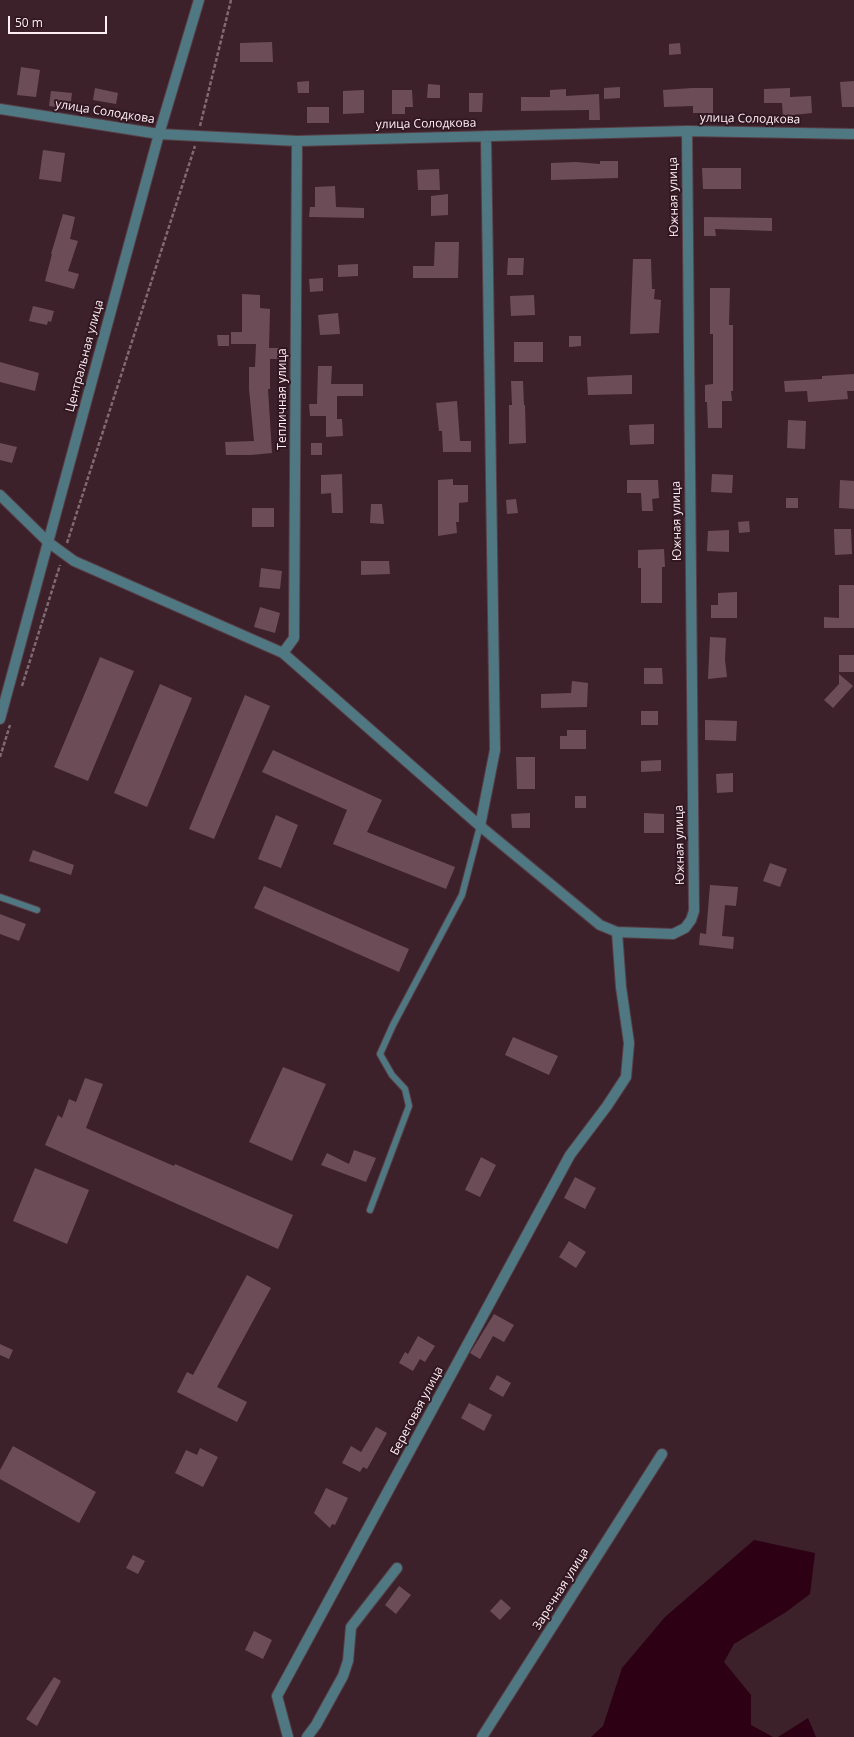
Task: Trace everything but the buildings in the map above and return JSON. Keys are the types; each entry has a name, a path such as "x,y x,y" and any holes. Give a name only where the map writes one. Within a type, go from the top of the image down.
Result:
{"street":[{"name":"Центральная улица","path":"0,719 159,134 199,0"},
{"name":"улица Солодкова","path":"0,109 159,134 297,141 687,131 854,134"},
{"name":"Южная улица","path":"617,932 673,934 685,928 691,920 694,911 687,131"},
{"path":"480,826 495,750 486,136"},
{"name":"Тепличная улица","path":"283,653 294,638 297,141"},
{"path":"0,495 48,542 74,561 283,653 480,826 600,925 617,932"},
{"name":"Береговая улица","path":"288,1737 277,1696 570,1155 608,1106 626,1077 629,1042 621,987 617,932"},
{"name":"Заречная улица","path":"482,1737 662,1454"},
{"path":"307,1737 316,1725 343,1676 348,1661 351,1628 397,1568"}],"lane":[{"path":"370,1210 408,1106 405,1089 392,1075 380,1054 393,1025 462,895 480,826"},
{"path":"0,897 37,910"}],"path":[{"path":"21,689 198,136 231,0"},
{"path":"0,757 12,719"}],"shaded area":[{"path":"754,1540 815,1553 810,1594 786,1612 734,1644 724,1662 751,1695 751,1725 773,1737 591,1737 603,1726 622,1668 665,1617"},
{"path":"808,1718 816,1737 778,1737"}]}
